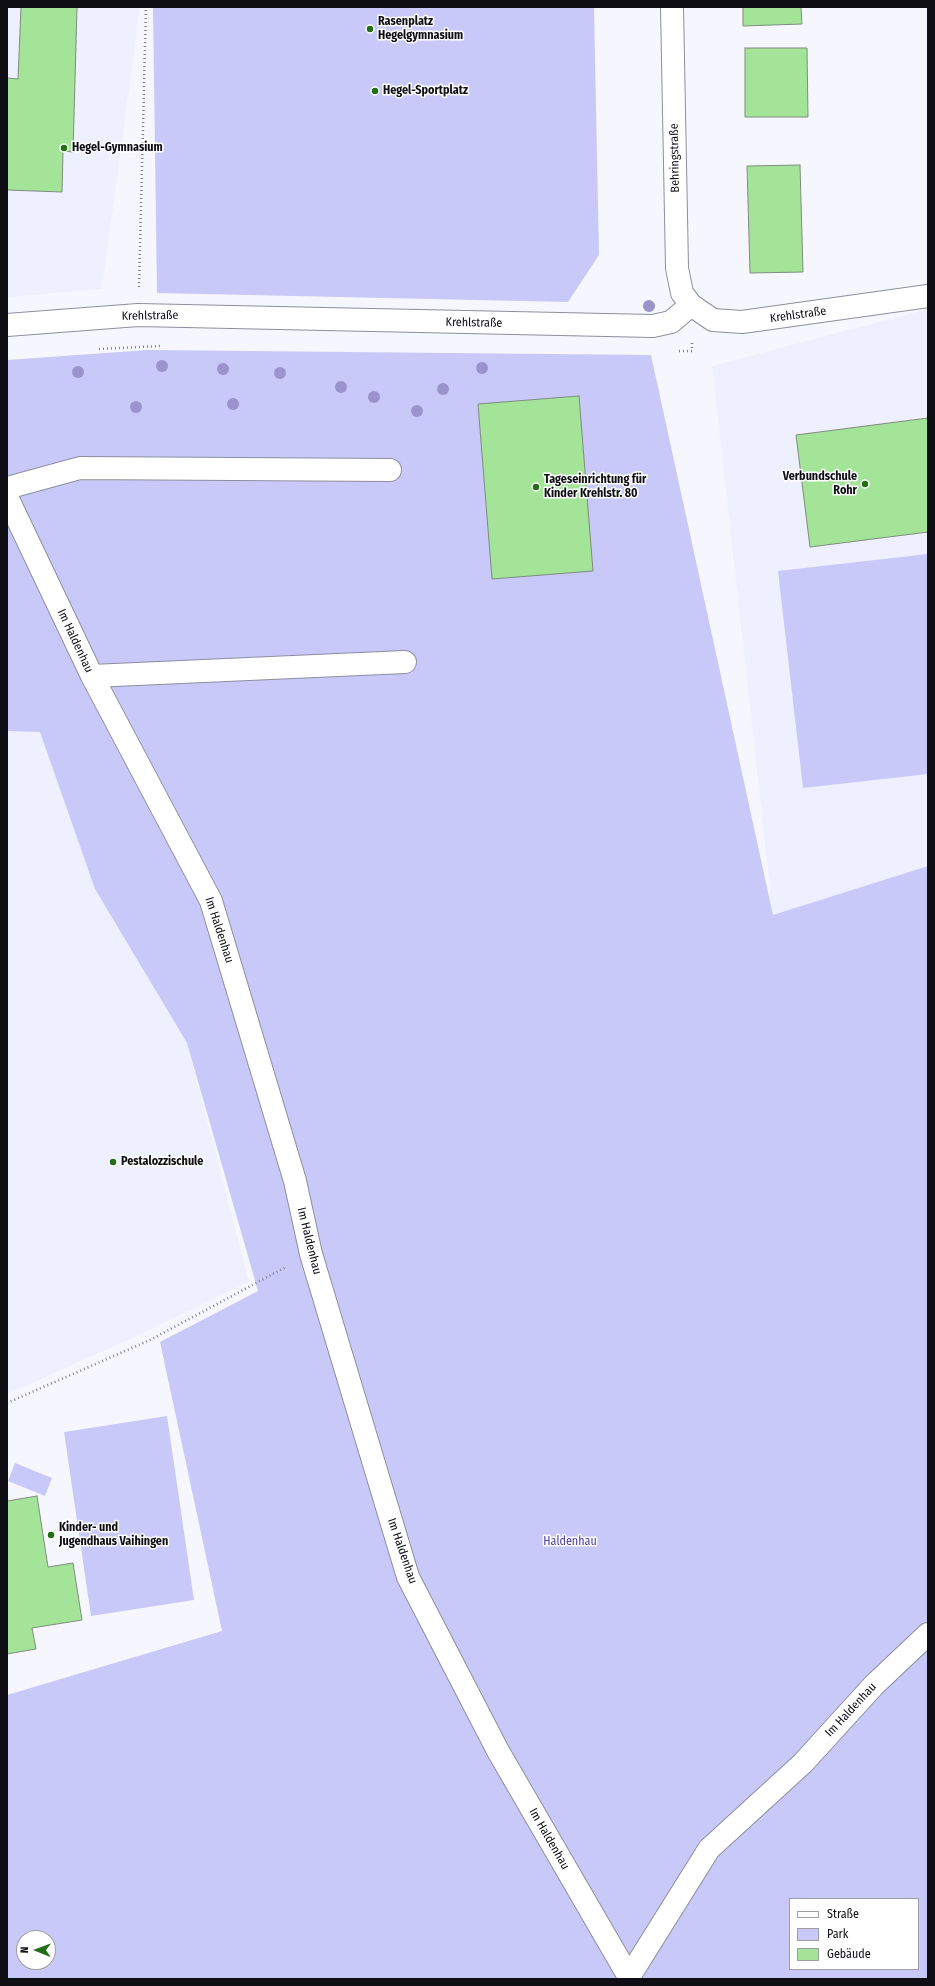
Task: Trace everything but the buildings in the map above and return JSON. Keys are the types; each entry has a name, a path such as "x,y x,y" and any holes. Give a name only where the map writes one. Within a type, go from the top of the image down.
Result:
{"street":[{"name":"Behringstraße","path":"672,7 677,268 682,293 691,305"},
{"name":"Krehlstraße","path":"7,324 138,315 653,326 671,322 691,305 713,320 742,322 928,296"},
{"path":"7,488 80,468 390,470"},
{"name":"Im Haldenhau","path":"7,497 92,676 211,901 295,1181 311,1254 408,1577 498,1751 628,1978 709,1849 803,1763 874,1685 928,1634"},
{"path":"92,676 405,662"}],"path":[{"path":"138,315 146,7"},
{"path":"7,1402 150,1340 311,1254"}],"shaded area":[{"name":"Hegel-Gymnasium","path":"7,7 140,7 102,289 7,297"},
{"path":"928,309 928,866 773,916 712,366"},
{"name":"Pestalozzischule","path":"7,731 40,731 95,889 187,1043 249,1282 135,1337 7,1394"}],"green space":[{"name":"Hegel-Sportplatz","path":"153,7 594,7 599,255 568,302 157,293"},
{"name":"Haldenhau","path":"148,350 651,355 773,915 928,866 928,1979 7,1979 7,1695 222,1631 160,1342 258,1291 187,1043 95,889 40,732 7,731 7,360"},
{"path":"928,554 928,774 803,788 778,571"},
{"path":"167,1416 194,1600 91,1616 64,1432"},
{"path":"15,1463 52,1478 45,1496 8,1481"}],"place":[{"name":"Rasenplatz Hegelgymnasium","path":"370,29"},
{"name":"Hegel-Sportplatz","path":"375,91"},
{"name":"Hegel-Gymnasium","path":"64,148"},
{"name":"Verbundschule Rohr","path":"865,484"},
{"name":"Tageseinrichtung für Kinder Krehlstr. 80","path":"536,487"},
{"name":"Pestalozzischule","path":"113,1162"},
{"name":"Kinder- und Jugendhaus Vaihingen","path":"51,1535"}]}
